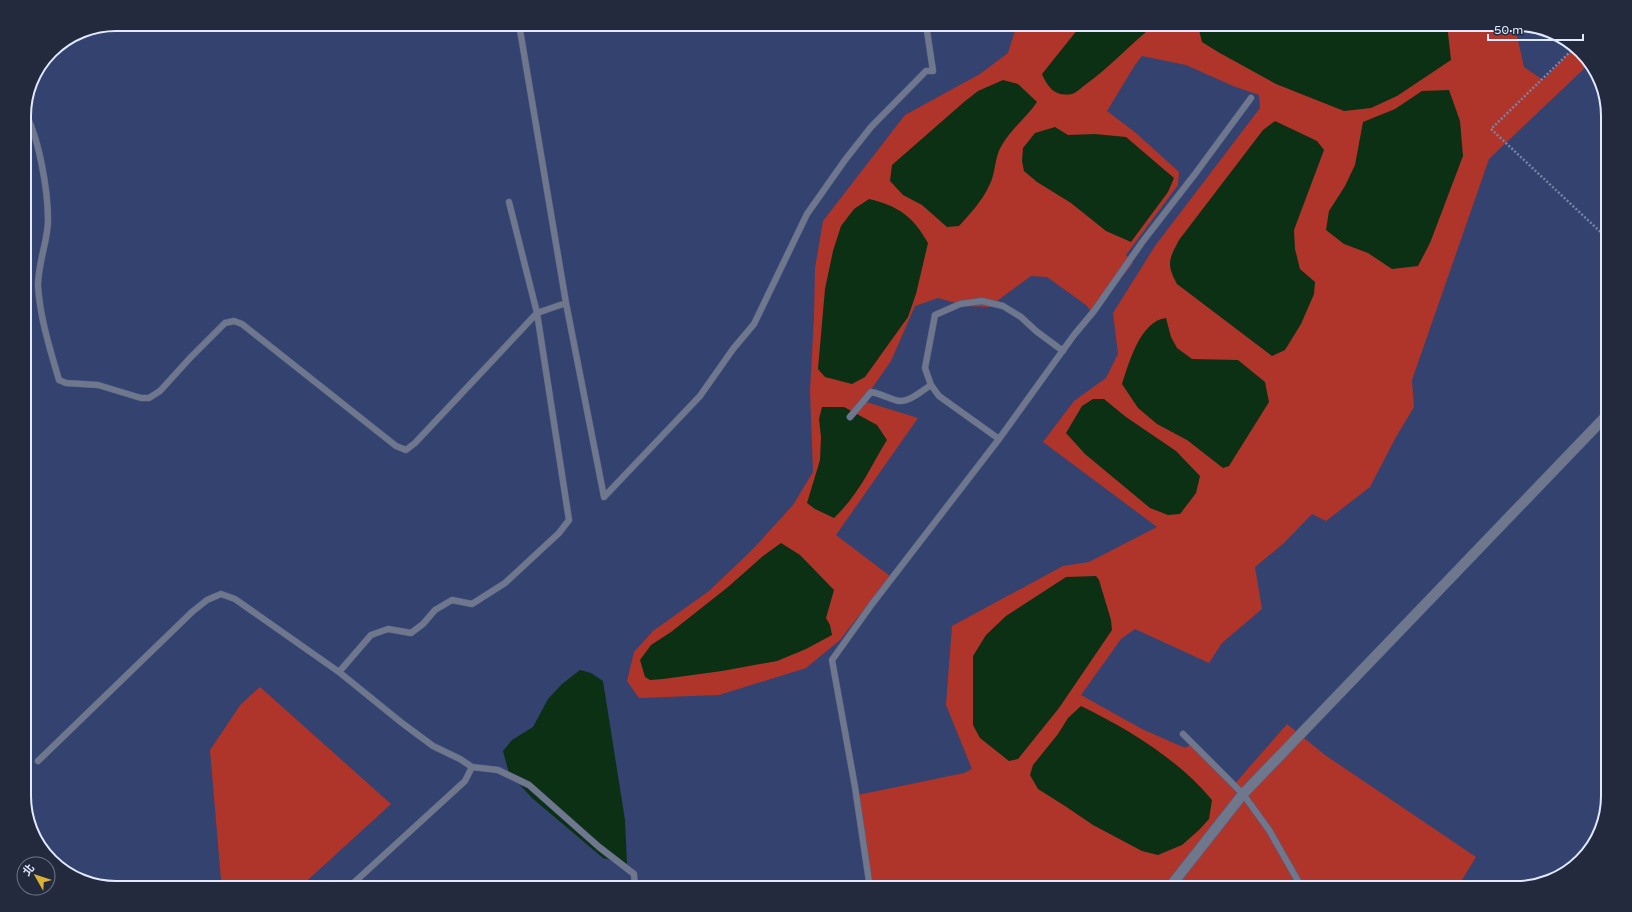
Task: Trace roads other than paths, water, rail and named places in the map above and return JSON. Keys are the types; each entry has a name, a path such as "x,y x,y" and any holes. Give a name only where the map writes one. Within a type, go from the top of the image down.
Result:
{"street":[{"path":"1175,881 1244,794 1601,421"}],"lane":[{"path":"520,31 566,303 604,497 700,396 733,349 754,324 807,214 845,160 871,127 920,77 926,71 933,71 927,31"},
{"path":"869,881 855,787 832,660 872,604 999,439 1251,98"},
{"path":"31,126 39,149 44,179 48,221 39,267 38,286 43,324 59,380 66,384 98,385 141,398 149,398 160,391 225,323 234,321 242,324 396,446 406,450 415,443 537,313 566,303"},
{"path":"339,672 372,635 388,629 411,632 423,624 435,610 452,600 472,604 505,583 559,533 569,520 537,313 509,202"},
{"path":"999,439 939,396 931,384 925,368 935,315 960,304 982,301 1003,306 1063,351"},
{"path":"850,417 871,392 885,395 896,401 909,400 931,384"},
{"path":"38,761 192,612 207,600 221,594 235,599 339,672 414,733 433,746 460,759 472,767 498,770 529,785 599,847 634,874 634,881"},
{"path":"1183,734 1244,794 1269,830 1298,881"},
{"path":"356,881 465,781 472,767"}]}
